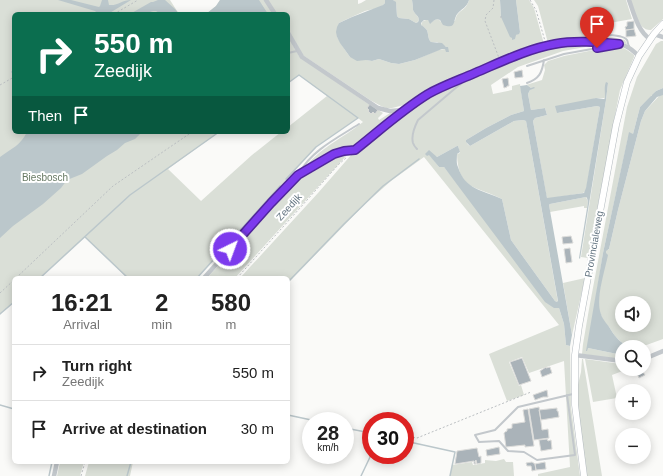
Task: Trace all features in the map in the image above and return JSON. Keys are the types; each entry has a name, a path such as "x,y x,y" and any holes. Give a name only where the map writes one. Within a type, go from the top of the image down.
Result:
{"main road":[{"name":"Provincialeweg","path":"584,476 574,422 575,355 581,318 619,113 627,82 639,56 652,36 663,24"}],"street":[{"path":"266,0 274,12"},
{"path":"629,0 635,18 644,35 663,37"},
{"path":"290,37 302,57 378,108 390,111 405,110"},
{"name":"Zeedijk","path":"206,276 298,175 334,154 355,150 405,110 428,94 500,62 556,43 580,42 619,44 629,48 639,56"},
{"path":"651,356 663,351"},
{"path":"575,355 615,360"},
{"path":"54,476 57,464"}],"lane":[{"path":"599,34 615,35 625,38 628,41 629,48"},
{"path":"527,66 564,54 619,44"},
{"path":"290,53 298,51"},
{"path":"527,83 537,78 542,69 544,60"},
{"path":"417,150 413,143 413,135 418,120 461,84 463,78"},
{"name":"Zeedijk","path":"298,175 307,162 320,149 359,124"},
{"path":"575,394 518,407 495,430 475,435 479,442 499,441 508,451 524,452 537,460 575,455 576,439"},
{"path":"567,396 574,422"}],"path":[{"path":"117,12 138,0"},
{"path":"494,0 493,8 486,14 485,21 500,62"},
{"path":"530,0 536,10 546,46"},
{"path":"500,17 504,18"},
{"path":"0,85 12,78"},
{"path":"18,276 113,186 189,134"},
{"name":"Zeedijk","path":"239,276 338,165 355,150"},
{"path":"0,293 12,282"},
{"path":"414,438 417,438 530,392"},
{"path":"81,476 84,464"}],"green space":[{"name":"Biesbosch","path":"0,0 170,0 178,12 12,12 12,134 216,134 168,169 201,201 252,155 278,134 290,134 290,125 327,96 299,75 290,82 290,12 208,12 216,6 220,0 358,0 358,4 366,0 385,0 385,3 381,6 365,11 339,23 337,37 350,57 372,61 379,59 399,64 415,60 438,50 445,49 446,47 437,42 431,42 428,37 427,30 421,25 424,21 428,20 431,23 437,19 441,22 455,21 458,14 468,4 469,0 500,0 501,17 516,35 520,32 516,0 529,0 534,8 544,44 518,53 431,91 408,104 392,108 386,108 370,100 304,56 292,44 299,56 383,113 378,118 379,120 390,113 394,113 395,117 356,146 331,153 303,170 324,149 363,122 358,118 316,147 199,276 125,276 85,237 42,276 12,276 12,304 0,314"},
{"path":"393,0 412,0 413,10 419,20 416,23 409,19 399,18 397,16 396,3"},
{"path":"534,0 626,0 632,19 604,24 586,30 588,36 612,37 625,40 627,44 619,41 600,39 548,43 538,6"},
{"path":"630,0 663,0 663,19 651,30 643,27 637,19"},
{"path":"663,41 663,88 656,91 640,107 633,134 631,134 628,138 603,253 588,348 615,354 615,359 582,354 627,107 637,77 656,44"},
{"path":"581,43 602,44 563,51 518,67 491,85 493,94 512,90 512,86 520,84 524,111 511,115 486,128 466,140 466,142 470,146 514,121 526,121 558,302 555,301 511,240 502,199 477,189 465,181 458,166 457,154 460,153 458,146 437,157 429,154 439,167 444,167 559,308 564,324 566,345 570,346 571,407 580,476 538,476 538,474 570,467 564,361 529,373 522,357 509,362 519,386 521,385 524,395 507,401 489,354 559,325 424,157 391,181 366,203 290,281 290,276 242,276 352,154 419,102 458,82 519,58 557,46"},
{"path":"616,46 628,50 634,55 634,57 620,90 588,258 581,257 608,83 605,88 605,98 596,98 557,113 597,106 600,107 586,191 583,193 547,199 533,121 535,118 547,115 545,108 531,110 528,94 531,88 526,85 542,80 545,70 544,65 548,61 564,56"},
{"path":"660,95 663,95 663,339 651,343 651,340 619,340 604,322 599,310 598,302 606,250 609,249 641,121 645,111"},
{"path":"347,153 347,155 237,276 209,276 297,178 337,154"},
{"path":"586,197 588,202 587,208 584,208 584,206 550,212 550,204"},
{"path":"585,278 572,335 563,283"},
{"path":"582,359 602,476 587,476 578,411 577,389"},
{"path":"585,359 615,363 615,374 612,375 615,389 615,398 593,402"},
{"path":"504,459 506,462 513,462 514,476 450,476 452,465 472,462 473,465 485,463 485,460 496,461"},
{"path":"60,464 83,464 80,476 57,476"},
{"path":"88,464 133,464 130,476 85,476"}],"shaded area":[{"path":"58,0 71,0 99,7 102,0 108,0 109,5 112,5 131,0 111,12 95,11"},
{"path":"165,0 177,12 134,12 153,2"},
{"path":"220,0 259,0 267,12 208,12 216,6"},
{"path":"385,0 393,0 396,2 397,16 399,18 409,19 416,23 419,19 413,10 412,0 469,0 466,6 456,15 454,23 451,26 443,25 438,19 430,24 428,20 424,20 421,23 421,25 427,30 431,42 442,43 448,47 449,52 442,49 415,60 399,64 379,59 372,61 357,61 350,57 340,43 336,32 337,27 339,23 383,5"},
{"path":"500,0 516,0 520,32 516,35 515,39 512,40 510,37 501,17"},
{"path":"606,82 608,83 606,100 580,259 588,202 587,198 549,205 572,335 570,346 566,345 564,324 559,308 554,308 545,302 444,167 439,167 429,155 427,156 425,154 429,150 437,157 458,146 460,152 457,154 457,165 461,175 470,185 502,199 511,240 557,302 526,121 514,121 470,146 466,140 511,115 524,111 520,86 527,85 531,88 534,87 535,88 530,90 528,94 531,110 545,108 547,115 535,118 533,121 547,198 584,193 600,107 597,106 557,113 555,106 596,98 604,99"},
{"path":"663,88 663,95 657,97 645,111 641,121 609,249 606,251 608,255 600,293 599,308 603,319 619,340 615,340 615,354 588,348 586,351 603,253 629,132 633,134 640,107 656,91"},
{"path":"26,134 140,134 135,139 125,143 82,174 67,180 61,188 43,204 13,226 0,238 0,157 19,144"}],"building":[{"path":"634,21 634,29 626,30 625,27 627,26 627,22"},
{"path":"610,24 613,29 599,33 597,27"},
{"path":"634,29 636,36 626,37 626,30"},
{"path":"522,70 523,77 515,78 514,72"},
{"path":"508,78 509,86 504,88 502,79"},
{"path":"370,104 378,110 375,114 373,112 371,114 368,111 369,110 367,108"},
{"path":"571,236 573,243 563,244 562,237"},
{"path":"570,248 572,262 566,263 564,249"},
{"path":"522,358 531,381 519,385 510,362"},
{"path":"546,367 550,367 552,373 542,377 540,371"},
{"path":"547,390 548,397 535,400 533,395"},
{"path":"539,407 542,430 548,429 549,438 534,440 529,409"},
{"path":"557,408 559,417 541,420 539,410"},
{"path":"528,409 534,446 525,447 525,445 506,447 504,433 507,429 512,428 512,424 525,422 523,410"},
{"path":"547,439 548,441 551,440 552,449 541,451 539,440"},
{"path":"499,447 500,454 487,456 486,450"},
{"path":"477,448 479,457 481,456 481,463 477,464 476,460 476,464 474,464 474,461 455,464 457,451"},
{"path":"532,462 535,464 536,470 532,471 531,466 527,466 526,463"},
{"path":"545,462 546,469 536,470 535,464"}],"waterway":[{"path":"286,179 316,147 358,118 299,75 290,82"},
{"path":"42,276 130,195 216,134"},
{"path":"290,280 383,186 419,159"},
{"path":"199,276 280,186"},
{"path":"85,237 126,276"},
{"path":"0,314 12,304"},
{"path":"0,405 12,408"},
{"path":"290,415 302,418"},
{"path":"354,430 362,431"},
{"path":"414,443 455,452 450,476"},
{"path":"49,476 52,464"},
{"path":"127,476 130,464"},
{"path":"361,476 367,464"}],"route":[{"path":"230,249 298,175 334,154 355,150 405,110 428,94 500,62 534,49 556,43 602,42 619,44 597,48"}]}
